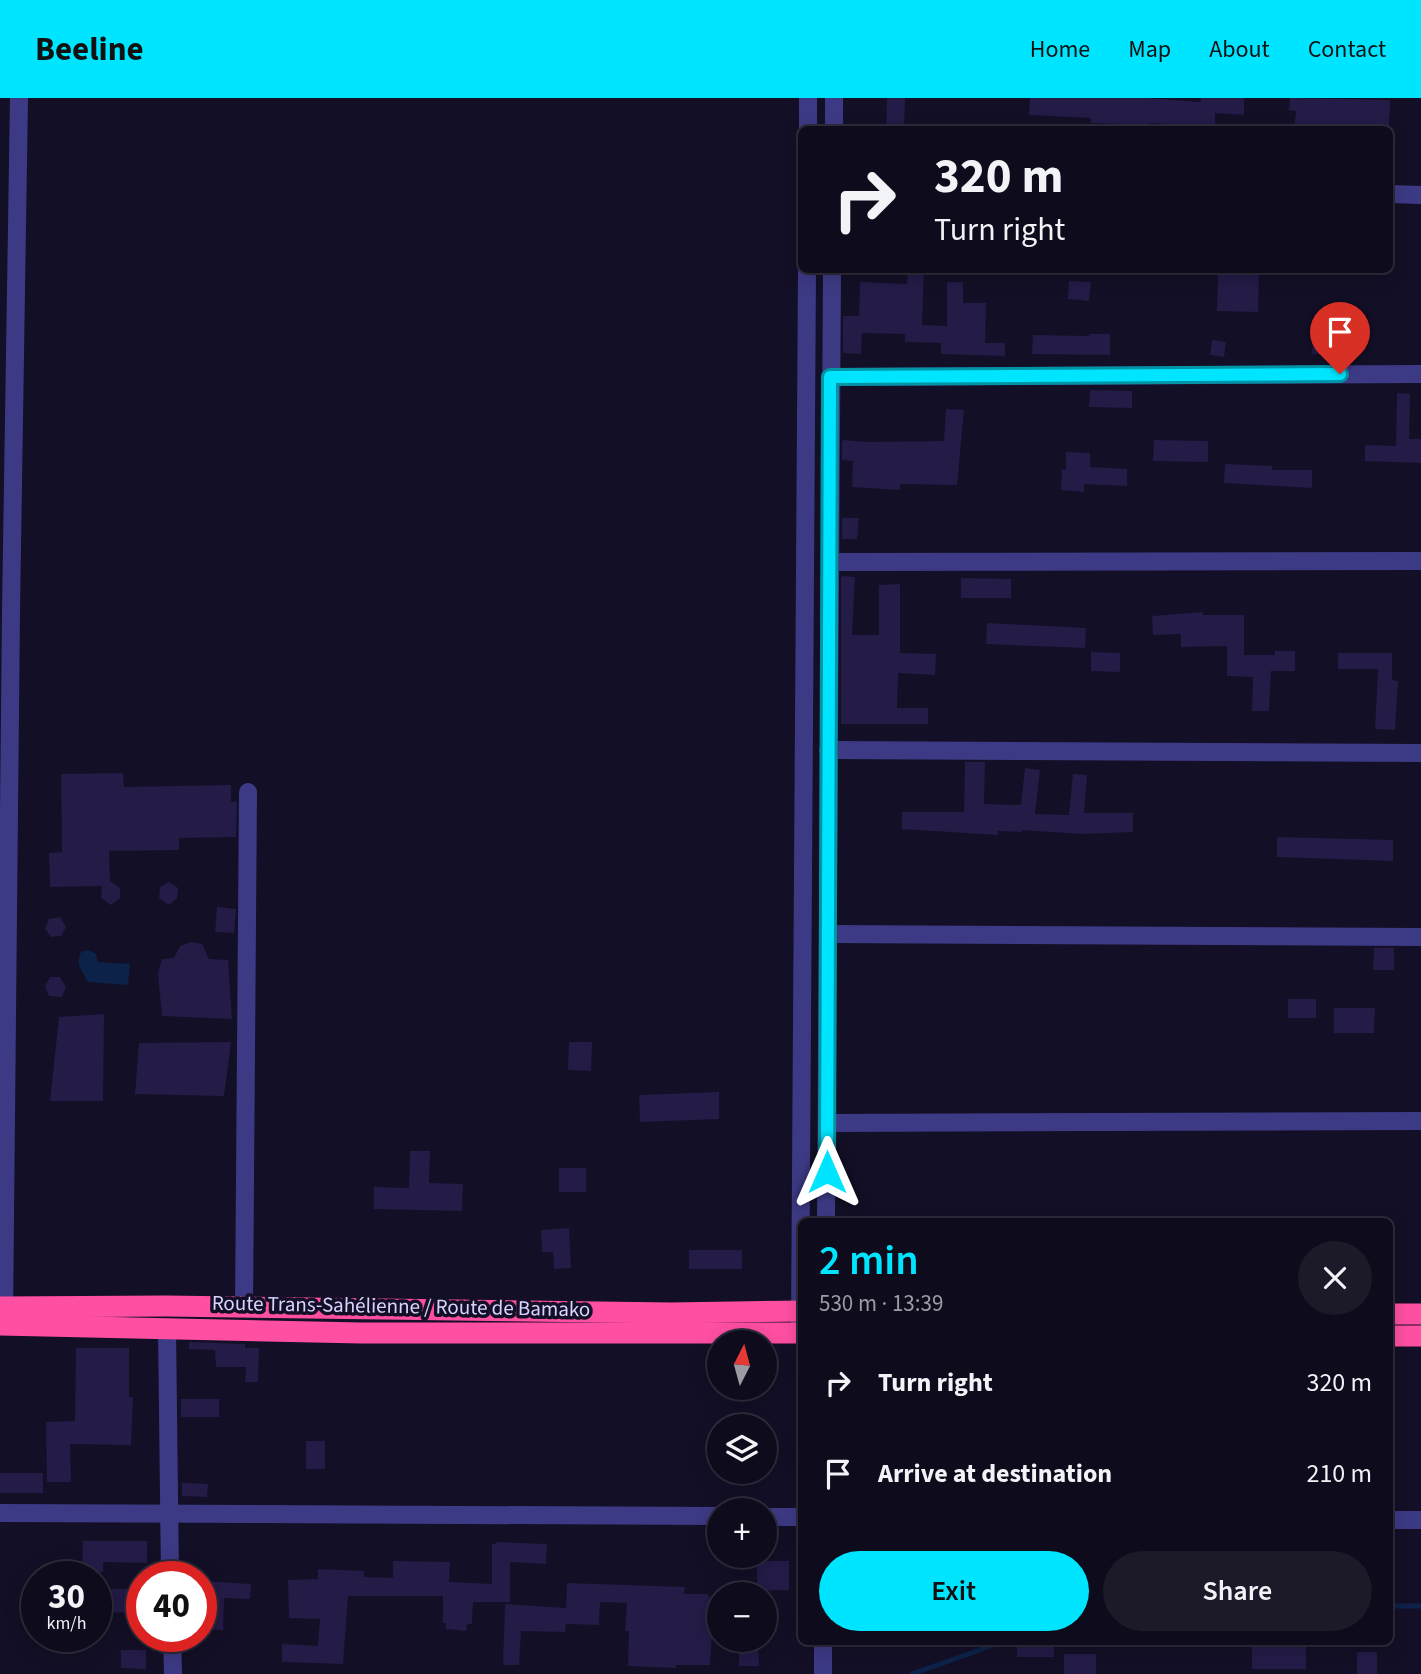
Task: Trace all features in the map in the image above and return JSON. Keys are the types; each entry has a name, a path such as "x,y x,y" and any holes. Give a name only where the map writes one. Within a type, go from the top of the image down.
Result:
{"highway":[{"name":"Route Trans-Sahélienne / Route de Bamako","path":"2,1316 166,1306 361,1307 671,1313 798,1322"},
{"path":"1393,1314 1421,1314"},
{"name":"Route Trans-Sahélienne / Route de Bamako","path":"2,1316 167,1328 361,1333 798,1322"},
{"path":"1393,1336 1421,1336"}],"street":[{"path":"2,1316 5,611 19,98"},
{"path":"808,98 808,126"},
{"path":"834,98 834,126"},
{"path":"1393,194 1421,195"},
{"path":"802,1218 807,273"},
{"path":"827,1218 832,273"},
{"path":"830,377 1421,374"},
{"path":"830,562 1421,561"},
{"path":"828,750 1421,753"},
{"path":"244,1308 248,792"},
{"path":"828,934 1421,937"},
{"path":"827,1123 1421,1121"},
{"path":"167,1328 170,1561"},
{"path":"0,1513 707,1516"},
{"path":"777,1517 798,1517"},
{"path":"1393,1520 1421,1520"},
{"path":"823,1645 823,1674"},
{"path":"172,1652 173,1674"}],"water":[{"path":"89,950 96,954 98,962 130,964 128,985 88,982 79,961 81,952"}],"building":[{"path":"887,98 905,98 904,126 886,126"},
{"path":"1030,98 1146,98 1200,102 1201,98 1244,98 1244,115 1215,113 1215,126 1091,123 1091,118 1029,115"},
{"path":"1290,98 1390,100 1389,126 1294,126 1296,111 1289,110"},
{"path":"908,273 924,273 922,325 947,326 947,282 963,282 963,303 986,303 985,343 1005,343 1005,356 941,354 941,343 905,342 905,334 862,333 861,354 843,353 843,316 859,316 860,282 907,284"},
{"path":"1218,273 1259,273 1258,312 1217,311"},
{"path":"1069,281 1091,282 1089,301 1068,299"},
{"path":"1110,334 1110,355 1032,354 1033,335"},
{"path":"1313,335 1332,335 1332,355 1312,354"},
{"path":"1212,340 1226,342 1224,357 1210,355"},
{"path":"1090,390 1132,391 1132,408 1089,407"},
{"path":"1397,393 1410,394 1409,439 1421,439 1421,463 1365,461 1365,445 1396,446"},
{"path":"946,409 964,410 957,485 900,484 900,490 852,487 853,461 842,460 842,440 944,441"},
{"path":"1154,440 1208,441 1208,462 1153,461"},
{"path":"1066,452 1090,453 1090,467 1127,469 1127,486 1084,484 1084,492 1061,490 1062,469 1066,470"},
{"path":"1225,464 1272,466 1272,470 1312,470 1312,488 1224,483"},
{"path":"842,518 859,518 857,539 842,539"},
{"path":"841,576 855,577 852,635 879,635 879,585 900,584 900,653 936,654 935,675 898,673 897,708 928,708 928,724 841,724"},
{"path":"961,578 1011,579 1011,598 961,598"},
{"path":"1203,612 1203,615 1244,615 1244,655 1275,655 1275,651 1295,651 1295,671 1271,671 1269,711 1252,711 1253,677 1227,676 1227,646 1181,647 1181,634 1153,635 1152,616"},
{"path":"987,623 1086,628 1085,648 986,644"},
{"path":"1091,652 1120,653 1120,672 1091,671"},
{"path":"1338,653 1392,653 1392,680 1398,681 1395,730 1375,729 1378,669 1338,669"},
{"path":"965,762 985,762 984,804 1021,805 1025,768 1040,770 1035,814 1069,815 1073,774 1087,775 1084,813 1133,813 1133,832 1082,834 1022,830 998,831 998,835 902,829 902,812 964,812"},
{"path":"123,773 124,787 231,785 231,802 237,802 236,837 179,838 179,850 109,851 110,881 120,888 120,898 111,905 101,898 102,886 50,887 49,853 62,852 61,774"},
{"path":"1277,837 1393,840 1393,861 1277,857"},
{"path":"169,882 178,888 177,898 169,905 159,898 160,887"},
{"path":"217,907 236,909 234,933 215,932"},
{"path":"60,917 66,927 61,936 51,937 45,929 49,919"},
{"path":"191,942 202,944 209,959 228,960 232,1019 162,1016 158,973 162,959 174,958 180,946"},
{"path":"1374,948 1394,948 1394,970 1373,970"},
{"path":"50,977 60,977 66,987 62,997 49,996 45,986"},
{"path":"1288,999 1316,999 1316,1018 1288,1018"},
{"path":"1334,1008 1375,1008 1374,1033 1334,1033"},
{"path":"104,1014 103,1101 50,1101 59,1017"},
{"path":"231,1042 224,1096 135,1094 139,1043"},
{"path":"569,1042 592,1042 591,1071 568,1070"},
{"path":"719,1092 719,1119 640,1122 639,1095"},
{"path":"410,1151 430,1151 429,1183 463,1184 462,1211 374,1209 374,1187 409,1188"},
{"path":"559,1168 586,1168 586,1192 559,1192"},
{"path":"569,1228 571,1268 554,1269 553,1252 542,1252 541,1230"},
{"path":"689,1250 742,1250 742,1269 689,1269"},
{"path":"189,1342 245,1344 245,1348 259,1348 258,1382 245,1382 246,1367 216,1367 215,1350 189,1349"},
{"path":"76,1348 129,1348 129,1397 133,1397 131,1445 70,1444 71,1482 47,1482 46,1422 75,1421"},
{"path":"181,1399 219,1399 219,1417 181,1417"},
{"path":"306,1441 325,1441 325,1469 306,1469"},
{"path":"0,1473 43,1473 43,1493 0,1493"},
{"path":"182,1483 208,1484 207,1497 182,1496"},
{"path":"83,1541 147,1541 147,1561 82,1561"},
{"path":"492,1544 547,1544 546,1564 510,1562 510,1602 473,1602 472,1624 467,1624 466,1631 446,1629 446,1623 443,1623 443,1596 348,1596 343,1664 282,1662 282,1644 318,1646 320,1619 289,1618 288,1580 318,1579 318,1569 364,1571 364,1577 393,1578 393,1561 450,1562 449,1582 492,1584"},
{"path":"777,1561 789,1561 789,1590 777,1590 777,1582 757,1582 757,1568 777,1568"},
{"path":"217,1582 251,1584 250,1599 224,1598 223,1630 217,1630"},
{"path":"567,1583 685,1587 684,1594 707,1594 707,1652 711,1652 710,1665 676,1665 676,1668 628,1666 629,1631 625,1631 627,1603 600,1602 599,1625 566,1624 565,1632 521,1631 519,1665 503,1665 505,1604 566,1608"},
{"path":"112,1589 126,1589 126,1613 112,1612"},
{"path":"1017,1645 1054,1645 1054,1657 1017,1657"},
{"path":"1252,1645 1306,1645 1306,1669 1252,1669"},
{"path":"121,1650 146,1652 146,1669 121,1668"},
{"path":"739,1652 758,1652 759,1666 739,1666"},
{"path":"1357,1652 1377,1652 1377,1674 1357,1674"},
{"path":"1064,1654 1096,1654 1096,1674 1064,1674"}],"waterway":[{"path":"1393,1606 1421,1606"},
{"path":"912,1674 994,1645"}],"route":[{"path":"827,1172 830,377 1340,374"}]}
